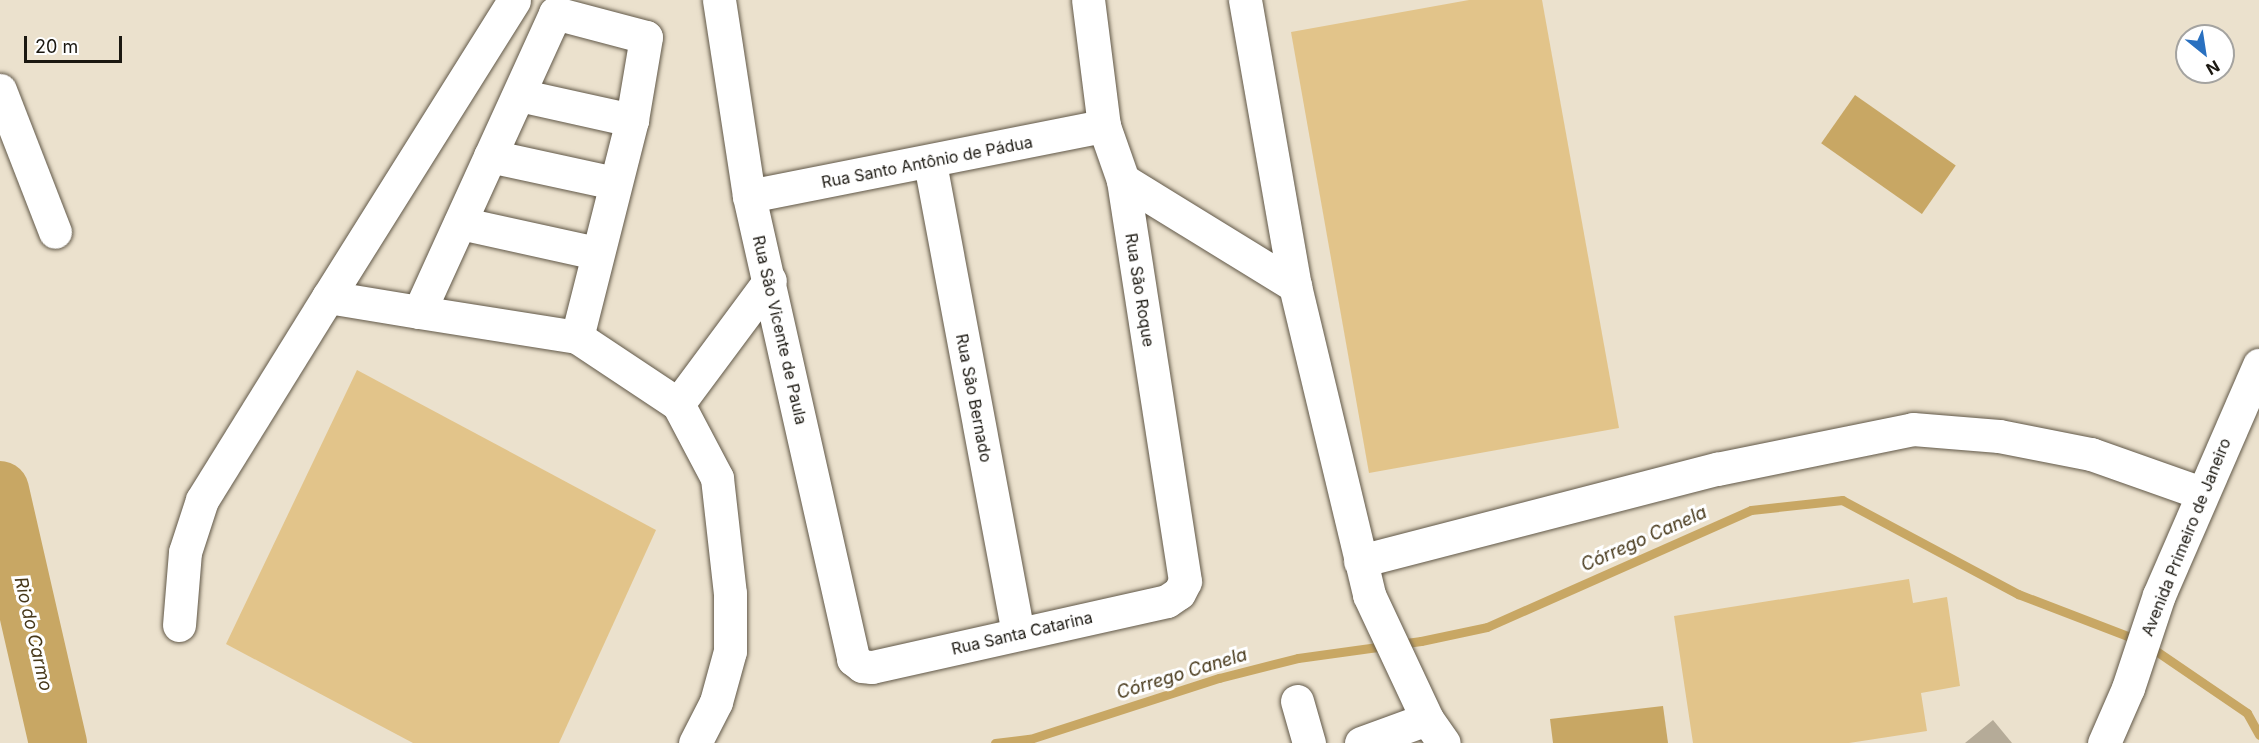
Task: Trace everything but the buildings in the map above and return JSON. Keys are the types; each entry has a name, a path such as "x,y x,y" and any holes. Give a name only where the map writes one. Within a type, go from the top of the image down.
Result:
{"street":[{"path":"179,624 185,552 202,500 514,0"},
{"name":"Rua São Vicente de Paula","path":"719,0 749,196 770,280 853,659"},
{"name":"Rua São Roque","path":"1088,0 1104,126 1123,180 1185,581"},
{"path":"1245,0 1295,286 1360,561 1369,595 1435,731 1361,743"},
{"path":"419,312 555,13 646,37 632,120 596,253 577,337"},
{"path":"0,90 55,232"},
{"path":"519,95 632,120"},
{"name":"Rua Santo Antônio de Pádua","path":"749,196 930,163 1104,126"},
{"path":"490,156 615,183"},
{"name":"Rua São Bernado","path":"930,163 1018,633"},
{"path":"1123,180 1295,286"},
{"path":"460,223 596,253"},
{"path":"678,404 770,280"},
{"path":"328,297 577,337 678,404 717,478 730,592 730,651 716,702 695,743"},
{"name":"Avenida Primeiro de Janeiro","path":"2104,743 2128,688 2159,595 2201,493 2259,365"},
{"path":"1360,561 1717,470 1913,429 1999,436 2091,454 2201,493"},
{"name":"Rua Santa Catarina","path":"853,659 862,666 872,667 1167,601 1179,593 1185,581"},
{"path":"1297,701 1309,743"}],"shaded area":[{"path":"1469,0 1542,0 1619,428 1369,473 1291,32"},
{"path":"1855,95 1956,166 1922,214 1821,143"},
{"path":"357,370 656,530 559,743 413,743 226,644"},
{"path":"1909,579 1913,603 1947,597 1960,686 1921,693 1927,731 1849,743 1693,743 1674,616"},
{"path":"1663,706 1668,743 1553,743 1550,719"}],"waterway":[{"name":"Rio do Carmo","path":"0,490 58,743"},
{"name":"Córrego Canela","path":"995,743 1030,739 1219,678 1298,658 1421,641 1487,627 1751,510 1842,500 2018,594 2143,642 2247,713 2259,735"}]}
